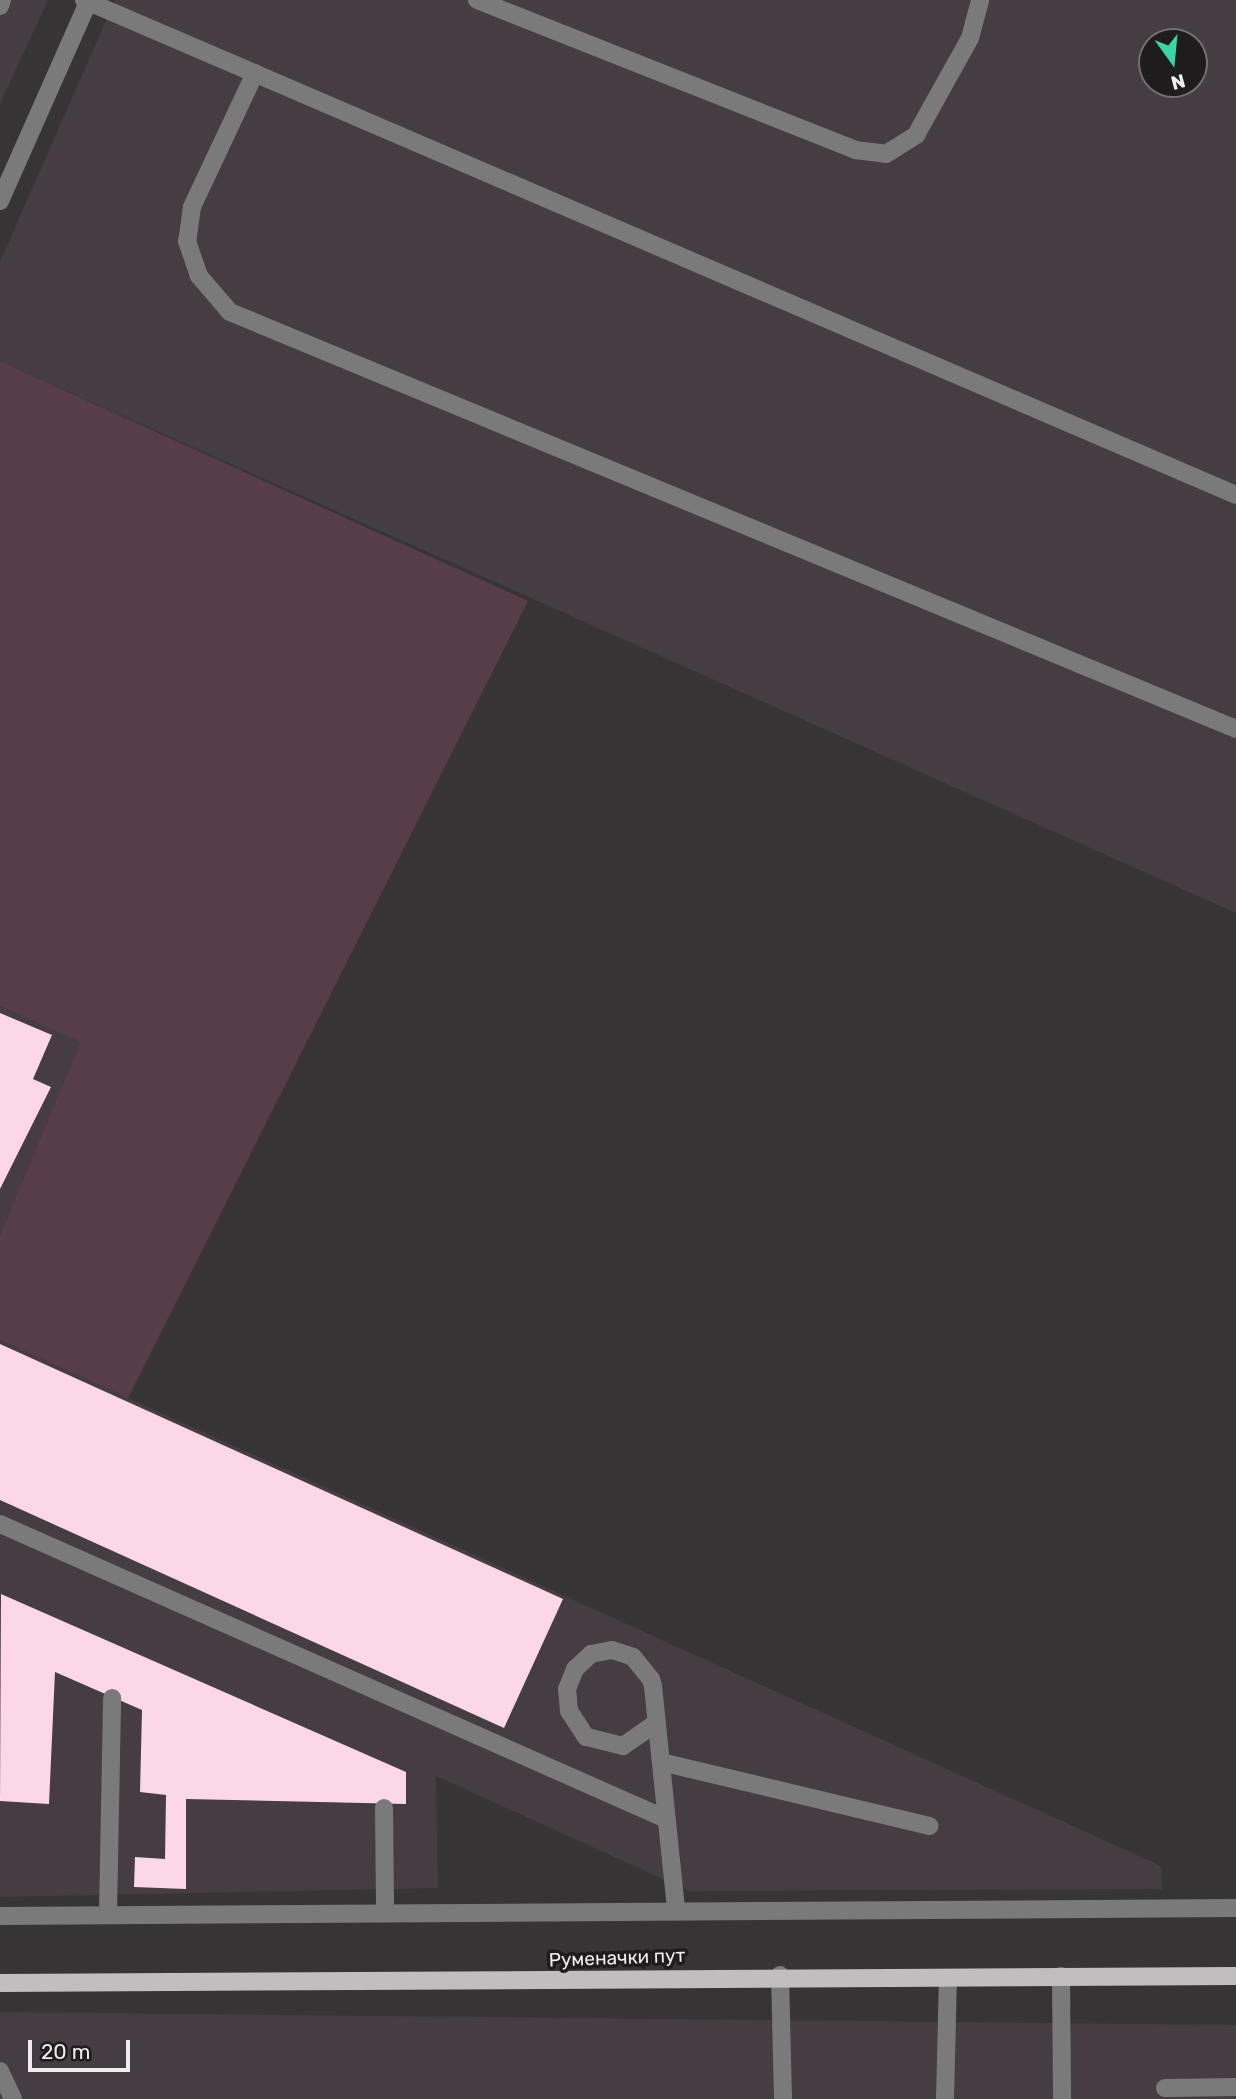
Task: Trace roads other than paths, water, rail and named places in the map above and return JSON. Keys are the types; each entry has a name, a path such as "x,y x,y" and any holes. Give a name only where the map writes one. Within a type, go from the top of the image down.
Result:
{"main road":[{"name":"Руменачки пут","path":"0,1983 780,1975 948,1978 1236,1976"}],"lane":[{"path":"0,6 2,0"},
{"path":"477,0 855,150 886,154 916,135 970,38 980,0"},
{"path":"0,201 87,1 1236,495"},
{"path":"255,73 192,207 187,241 200,276 230,312 1236,729"},
{"path":"0,1524 666,1819"},
{"path":"656,1723 624,1746 586,1737 568,1703 575,1669 598,1652 633,1657 651,1679 656,1723 666,1819 676,1909"},
{"path":"108,1913 112,1698"},
{"path":"660,1762 929,1826"},
{"path":"384,1808 385,1911"},
{"path":"0,1916 676,1909 1236,1908"},
{"path":"780,1975 783,2099"},
{"path":"1061,1976 1062,2099"},
{"path":"945,2099 948,1978"},
{"path":"0,2071 13,2099"},
{"path":"1165,2088 1236,2087"}]}
